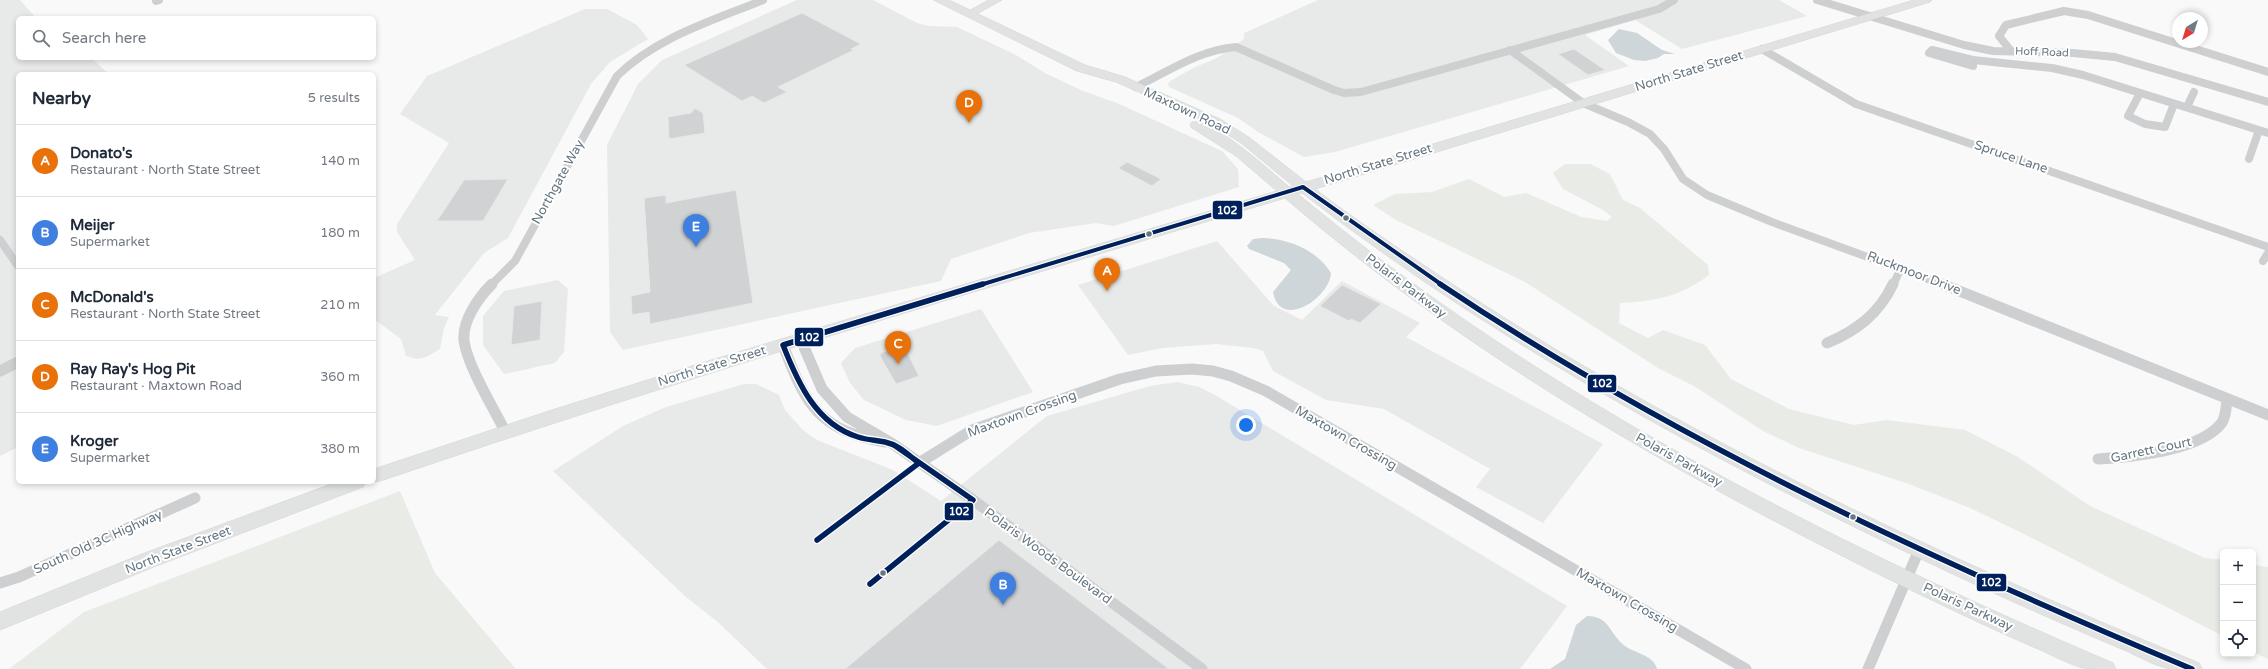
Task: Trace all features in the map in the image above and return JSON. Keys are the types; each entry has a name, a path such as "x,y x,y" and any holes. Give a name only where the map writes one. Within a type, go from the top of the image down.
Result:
{"main road":[{"name":"Maxtown Road","path":"940,0 1081,68 1091,76 1212,133 1265,172 1295,189"},
{"name":"North State Street","path":"376,475 505,431 783,344 801,340 1295,189 1926,0"},
{"name":"Maxtown Road","path":"1081,68 1104,72 1232,131 1284,170 1295,189"},
{"path":"1121,90 1132,91 1178,109 1187,109"},
{"name":"Polaris Parkway","path":"1295,189 1449,290 1602,384 1728,454 1815,500 1919,550 2059,614 2192,669"},
{"name":"Polaris Parkway","path":"1295,189 1367,257 1444,315 1605,418 1743,495 1907,578 2106,669"},
{"name":"North State Street","path":"0,621 157,557 352,484"}],"street":[{"name":"Northgate Way","path":"505,431 470,360 464,340 465,328 475,303 515,261 617,76 624,68 652,48 763,0"},
{"path":"969,14 997,0"},
{"path":"1136,87 1206,53 1225,47 1236,47 1321,85 1344,93 1361,92 1659,8 1674,0"},
{"name":"Hoff Road","path":"1817,0 1964,45 1993,50 2073,53 2114,58 2268,102"},
{"path":"2024,65 2027,63 2022,56 2011,51 1999,36 2006,25 2045,14 2064,11 2088,15 2268,72"},
{"name":"Spruce Lane","path":"1762,49 1835,94 1856,104 2268,247"},
{"name":"Ruckmoor Drive","path":"1510,50 1583,103 1628,122 1650,134 1664,149 1679,174 1707,195 1772,222 1902,268 2268,415"},
{"path":"1973,60 1973,66 1971,67 1929,53 1932,50 1973,60 2052,68 2083,75 2268,133"},
{"path":"2187,107 2194,92"},
{"path":"2140,93 2128,116 2132,119 2159,128 2165,127 2174,104"},
{"path":"2249,160 2259,130"},
{"path":"0,240 16,263"},
{"path":"1827,343 1852,332 1870,319 1887,297 1902,268"},
{"name":"Polaris Woods Boulevard","path":"801,340 822,389 836,407 847,417 920,462 1202,669"},
{"name":"Polaris Woods Boulevard","path":"783,344 801,392 814,409 832,424 855,436 893,444"},
{"path":"0,371 16,363"},
{"name":"Maxtown Crossing","path":"920,462 972,430 1120,379 1156,370 1176,369 1192,369 1225,375 1266,391 1431,488 1507,530 1746,669"},
{"name":"Garrett Court","path":"2098,459 2138,455 2204,438 2221,424 2227,398"},
{"name":"South Old 3C Highway","path":"0,583 19,577 195,498"},
{"path":"1868,669 1919,550"}],"shaded area":[{"path":"0,0 20,0 34,16 16,16 16,60 93,60 107,72 16,72 16,448 0,456"},
{"path":"797,0 873,0 917,23 929,26 957,27 1016,55 1045,73 1083,91 1117,103 1222,151 1238,169 1239,187 1114,226 1096,223 1029,233 951,259 941,281 623,350 610,332 607,145 638,84 662,60"},
{"path":"1318,0 1779,0 1807,16 1682,49 1635,20 1585,35 1629,66 1335,152 1304,157 1258,132 1238,118 1169,87 1168,83 1172,80 1193,68 1217,58 1244,39 1244,33"},
{"path":"585,9 607,9 637,25 648,39 610,62 591,84 508,238 484,253 435,315 449,317 444,328 440,349 426,357 417,359 406,356 401,339 376,320 376,277 415,260 397,232 397,224 449,143 400,114 427,76"},
{"path":"1619,29 1637,33 1662,50 1675,54 1664,54 1658,58 1645,61 1634,60 1616,53 1608,40"},
{"path":"1565,164 1590,164 1610,174 1623,200 1640,208 1708,265 1709,275 1677,293 1645,301 1620,303 1619,323 1648,338 1663,330 1705,345 1731,379 1789,409 1854,425 1887,420 1965,430 2018,457 2090,506 2205,558 2220,560 2220,634 1970,508 1909,484 1799,448 1763,431 1694,386 1658,368 1525,282 1396,220 1373,205 1395,194 1432,192 1469,179 1504,197 1526,193 1581,217 1607,221 1612,217 1603,210 1563,189 1553,173"},
{"path":"1263,238 1292,243 1302,247 1325,265 1331,273 1329,283 1314,300 1294,310 1285,309 1277,303 1273,292 1291,270 1284,263 1249,249 1247,246 1253,239"},
{"path":"1217,241 1274,306 1302,320 1342,281 1420,323 1406,337 1603,444 1543,523 1476,487 1490,469 1384,409 1326,400 1273,371 1263,351 1253,348 1216,344 1163,348 1128,355 1078,285"},
{"path":"558,280 568,289 564,352 555,363 504,374 483,345 483,316 504,291"},
{"path":"981,309 1033,392 937,426 906,420 864,400 850,383 841,363 855,348"},
{"path":"1177,382 1199,387 1215,395 1567,606 1520,669 767,669 719,623 686,597 553,471 623,426 666,407 744,384 756,384 779,395 785,410 803,430 817,440 893,470 941,501 1047,416 1150,386"},
{"path":"400,491 435,573 516,669 9,669 84,612"},
{"path":"2256,565 2268,567 2268,659 2256,653"},
{"path":"1587,616 1595,617 1605,622 1625,646 1648,657 1655,664 1657,669 1550,669 1565,659 1576,625"}],"building":[{"path":"802,13 861,44 851,49 854,50 778,87 787,92 764,103 752,96 742,101 684,65"},
{"path":"1574,49 1605,70 1588,75 1558,54"},
{"path":"695,108 703,113 705,133 669,139 668,117 691,113"},
{"path":"1127,162 1161,179 1152,186 1118,168"},
{"path":"508,179 483,221 437,221 464,180"},
{"path":"736,190 753,303 650,324 649,312 632,315 631,296 650,292 644,198 666,195 666,203"},
{"path":"1342,285 1381,304 1360,323 1351,319 1349,321 1320,306"},
{"path":"542,301 540,340 511,345 514,306"},
{"path":"900,347 902,349 905,348 919,376 896,384 880,356 881,353"},
{"path":"999,540 1169,669 845,669"}],"transit line":[{"name":"102","path":"919,463 904,451 890,443 858,437 843,431 830,422 819,412 802,388 783,345 1303,187 1446,288 1579,371 1664,419 1836,509 1924,551 2013,592 2192,669"},
{"name":"102","path":"870,584 973,500 894,445"},
{"name":"102","path":"817,540 919,463"}],"place":[{"name":"Ray Ray's Hog Pit","path":"969,123"},
{"name":"Kroger","path":"696,247"},
{"name":"Donato's","path":"1107,291"},
{"name":"McDonald's","path":"898,364"},
{"name":"Meijer","path":"1003,605"}]}
